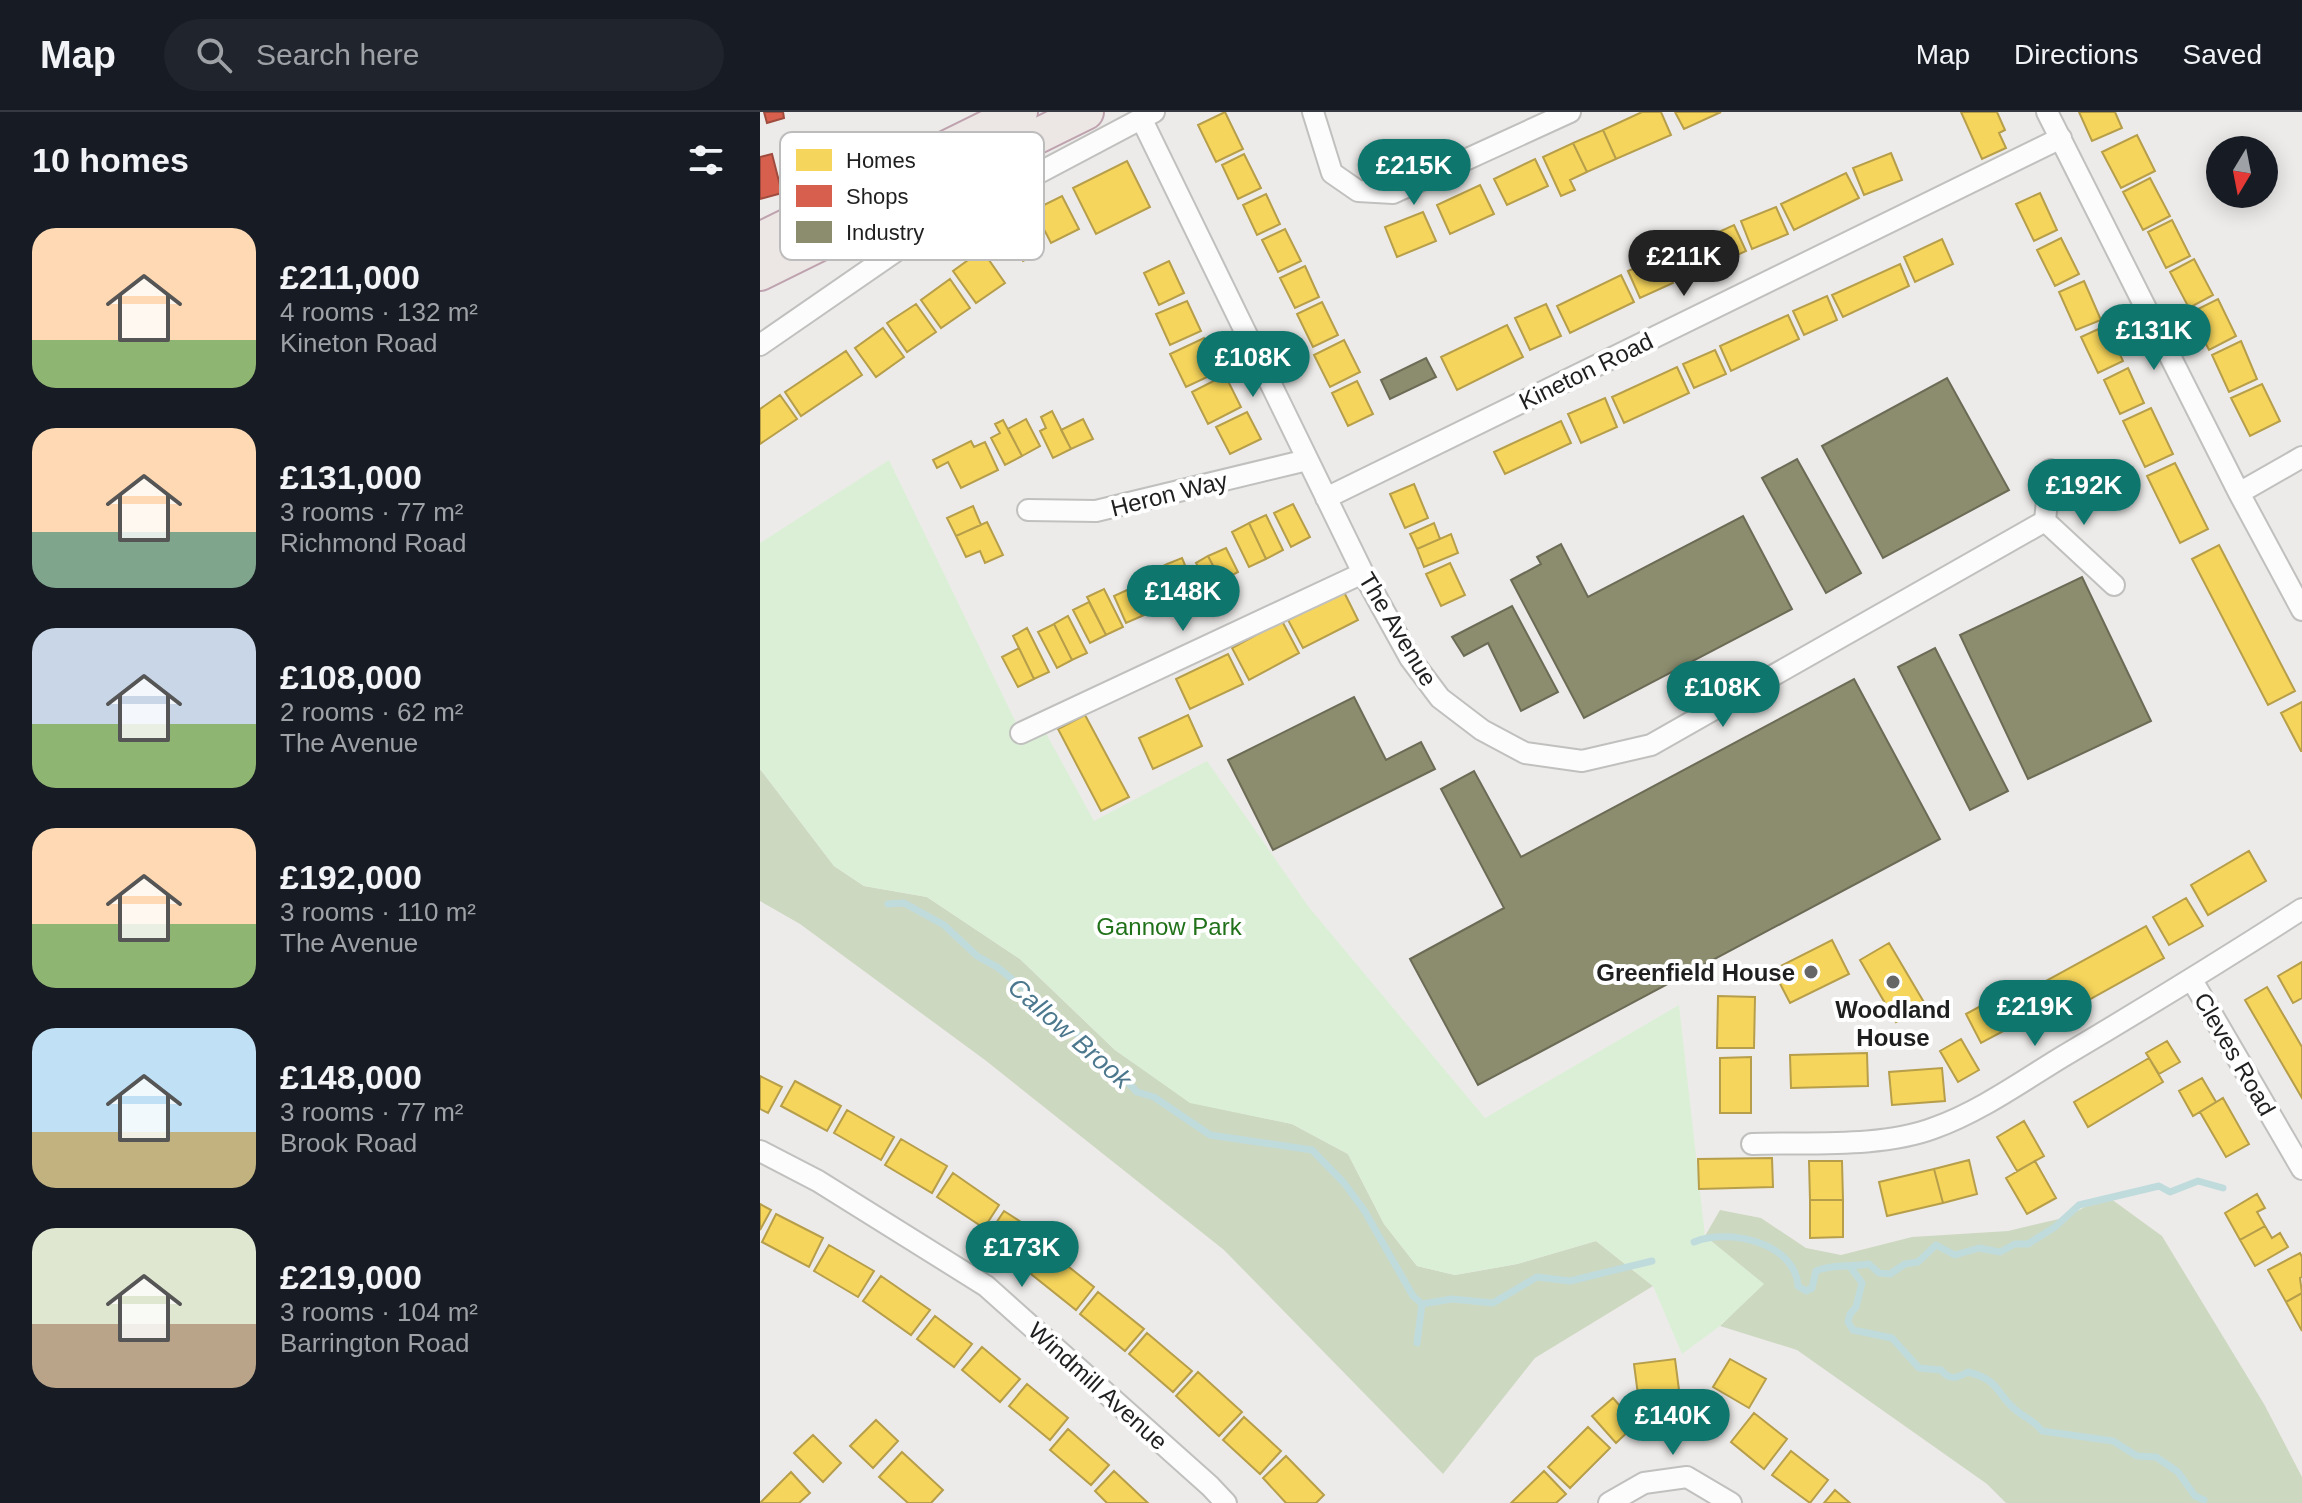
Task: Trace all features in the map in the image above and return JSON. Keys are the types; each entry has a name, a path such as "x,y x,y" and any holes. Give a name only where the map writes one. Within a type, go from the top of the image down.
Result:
{"highway":[{"path":"979,132 1020,112"},
{"path":"1044,133 1086,112"},
{"path":"760,240 780,230"},
{"path":"760,273 786,260"}],"street":[{"path":"1313,112 1332,173 1358,191 1393,193 1570,112"},
{"path":"2047,112 2239,493 2302,610"},
{"path":"1044,170 1147,115"},
{"name":"The Avenue","path":"1147,115 1307,460 1363,573 1410,658 1440,698 1482,730 1525,753 1582,761 1651,745 2045,521"},
{"name":"Kineton Road","path":"1326,498 2061,138"},
{"path":"760,345 883,260"},
{"path":"2239,493 2302,457"},
{"name":"Heron Way","path":"1028,510 1096,511 1307,460"},
{"path":"2050,470 2045,521 2114,585"},
{"path":"1021,733 1363,573"},
{"path":"1752,1144 1883,1139 1933,1129 1979,1107 2192,980 2302,909"},
{"name":"Cleves Road","path":"2192,980 2302,1169"},
{"name":"Windmill Avenue","path":"760,1151 818,1181 986,1286 1226,1503"},
{"path":"1609,1503 1644,1483 1687,1477 1731,1503"}],"green space":[{"name":"Gannow Park","path":"889,460 1021,733 1041,724 1094,821 1207,761 1308,906 1485,1118 1679,1005 1705,1236 1764,1284 1720,1326 1682,1354 1653,1286 1596,1241 1517,1264 1455,1275 1417,1266 1384,1224 1348,1154 1292,1124 1190,1103 1115,1050 1020,959 927,897 864,886 834,866 760,769 760,543"},
{"path":"760,769 834,866 864,886 927,897 1020,959 1115,1050 1190,1102 1292,1124 1348,1154 1384,1224 1417,1266 1455,1275 1517,1264 1596,1241 1653,1286 1535,1358 1443,1474 1224,1250 985,1060 800,924 760,901"},
{"path":"2107,1196 2162,1236 2264,1404 2302,1477 2302,1503 2006,1503 1987,1484 1797,1350 1720,1326 1763,1284 1705,1236 1720,1210 1761,1218 1806,1248 1841,1255 1912,1237 2008,1231 2063,1218"}],"building: Homes":[{"path":"1225,112 1243,149 1216,162 1198,125"},
{"path":"1642,112 1661,112 1671,135 1616,159 1603,130"},
{"path":"1675,112 1721,112 1684,129"},
{"path":"1961,112 1997,112 2005,130 1999,133 2006,148 1982,159"},
{"path":"2079,112 2115,112 2122,128 2092,141"},
{"path":"1603,130 1616,159 1587,172 1573,143"},
{"path":"2137,135 2155,171 2121,188 2102,152"},
{"path":"1573,143 1587,172 1570,180 1575,190 1561,196 1543,157"},
{"path":"1891,153 1902,180 1864,195 1853,168"},
{"path":"1244,154 1261,188 1238,199 1222,165"},
{"path":"1535,159 1548,186 1507,205 1494,179"},
{"path":"1127,161 1150,207 1096,234 1073,188"},
{"path":"1846,173 1859,198 1794,230 1781,204"},
{"path":"2150,178 2170,216 2143,230 2123,192"},
{"path":"1480,185 1494,214 1450,234 1437,205"},
{"path":"2040,193 2057,230 2034,241 2016,204"},
{"path":"1266,194 1280,224 1257,235 1243,205"},
{"path":"1062,196 1079,229 1051,243 1044,229 1044,205"},
{"path":"1776,207 1788,234 1752,249 1741,221"},
{"path":"1423,212 1436,241 1397,257 1385,227"},
{"path":"2172,220 2190,256 2166,268 2148,232"},
{"path":"1734,225 1746,251 1680,281 1668,255"},
{"path":"1285,229 1301,261 1278,272 1262,240"},
{"path":"2061,238 2079,274 2055,286 2037,250"},
{"path":"1942,239 1953,264 1915,282 1904,257"},
{"path":"1661,256 1673,283 1640,298 1628,271"},
{"path":"2194,259 2213,295 2189,308 2170,272"},
{"path":"968,260 989,260 1005,283 976,303 953,271"},
{"path":"1169,261 1184,293 1159,305 1144,273"},
{"path":"1900,264 1909,286 1843,317 1832,295"},
{"path":"1305,266 1319,297 1295,308 1280,278"},
{"path":"1621,275 1634,302 1570,333 1557,306"},
{"path":"950,279 970,308 941,328 921,300"},
{"path":"2084,281 2101,320 2076,330 2059,292"},
{"path":"1827,296 1837,320 1804,335 1793,311"},
{"path":"2218,299 2236,336 2209,350 2190,313"},
{"path":"1187,301 1201,331 1170,345 1156,314"},
{"path":"1322,302 1338,335 1313,347 1297,314"},
{"path":"916,304 936,332 907,352 887,323"},
{"path":"1546,304 1561,336 1530,350 1515,318"},
{"path":"1788,315 1799,339 1731,371 1720,346"},
{"path":"1507,325 1523,357 1457,390 1441,357"},
{"path":"2107,325 2123,361 2098,373 2081,337"},
{"path":"883,328 904,357 876,377 855,348"},
{"path":"1204,338 1220,371 1186,387 1170,354"},
{"path":"1344,340 1360,372 1330,387 1314,355"},
{"path":"2241,341 2257,379 2229,392 2212,355"},
{"path":"1715,350 1726,374 1694,388 1683,364"},
{"path":"846,351 862,375 801,416 785,392"},
{"path":"1677,367 1689,393 1624,423 1612,397"},
{"path":"2128,368 2144,403 2120,414 2104,380"},
{"path":"1225,375 1241,407 1208,424 1192,392"},
{"path":"1357,381 1373,414 1348,426 1332,393"},
{"path":"2262,384 2280,421 2250,436 2231,398"},
{"path":"780,395 797,419 760,444 760,409"},
{"path":"1605,398 1617,427 1581,443 1568,414"},
{"path":"2151,408 2173,454 2145,467 2123,421"},
{"path":"1052,411 1071,449 1053,458 1040,431 1046,428 1041,417"},
{"path":"1247,412 1261,439 1230,454 1216,427"},
{"path":"1026,419 1040,446 1022,456 1008,429"},
{"path":"1083,419 1093,439 1071,449 1061,430"},
{"path":"1003,420 1022,456 1005,465 991,438 1000,433 995,424"},
{"path":"1561,421 1571,443 1505,474 1494,452"},
{"path":"971,441 974,447 985,442 998,470 961,488 948,462 937,468 933,460"},
{"path":"2175,463 2208,529 2180,543 2147,476"},
{"path":"1414,484 1428,518 1405,528 1390,494"},
{"path":"1293,504 1310,537 1291,547 1274,513"},
{"path":"973,506 981,525 956,536 947,518"},
{"path":"1266,515 1283,550 1266,559 1249,523"},
{"path":"987,522 1003,555 985,563 980,551 966,557 956,536"},
{"path":"1249,523 1266,559 1249,567 1232,532"},
{"path":"1434,523 1440,539 1417,549 1410,534"},
{"path":"1451,534 1458,553 1424,567 1417,549"},
{"path":"2219,545 2295,691 2268,705 2192,559"},
{"path":"1226,548 1238,572 1221,581 1208,556"},
{"path":"1208,556 1221,581 1209,587 1196,563"},
{"path":"1182,558 1196,592 1181,599 1167,564"},
{"path":"1450,563 1465,595 1441,606 1426,574"},
{"path":"1167,564 1181,599 1164,605 1150,572"},
{"path":"1146,582 1158,609 1142,616 1129,589"},
{"path":"1104,589 1123,627 1106,635 1087,597"},
{"path":"1129,589 1142,616 1126,623 1114,596"},
{"path":"1344,592 1358,620 1303,648 1288,620"},
{"path":"1089,602 1106,635 1090,643 1073,610"},
{"path":"1068,616 1087,653 1072,660 1054,624"},
{"path":"1282,621 1299,653 1249,680 1232,648"},
{"path":"1054,624 1072,660 1057,668 1038,632"},
{"path":"1027,628 1049,672 1034,679 1013,636"},
{"path":"1019,648 1034,679 1018,687 1002,657"},
{"path":"1228,654 1243,684 1190,709 1176,679"},
{"path":"2302,702 2302,751 2301,751 2281,713"},
{"path":"1085,715 1129,797 1101,811 1058,729"},
{"path":"1188,715 1202,746 1153,769 1139,738"},
{"path":"2249,851 2266,881 2208,915 2191,885"},
{"path":"2186,898 2203,926 2169,945 2153,917"},
{"path":"2146,926 2164,958 2051,1021 2033,988"},
{"name":"Greenfield House","path":"1832,940 1849,974 1790,1003 1773,970"},
{"name":"Woodland House","path":"1889,943 1925,1004 1896,1022 1860,960"},
{"path":"2302,962 2302,998 2293,1003 2278,976"},
{"path":"2267,987 2302,1047 2302,1098 2245,1000"},
{"path":"2012,989 2028,1018 1981,1043 1966,1014"},
{"path":"1718,996 1755,997 1754,1048 1717,1048"},
{"path":"1961,1039 1979,1070 1958,1082 1940,1051"},
{"path":"2167,1041 2180,1062 2159,1074 2146,1053"},
{"path":"1867,1053 1868,1086 1791,1088 1790,1055"},
{"path":"1751,1057 1751,1113 1720,1113 1720,1058"},
{"path":"2149,1058 2163,1082 2088,1127 2074,1102"},
{"path":"1942,1068 1945,1101 1892,1105 1889,1072"},
{"path":"760,1076 782,1087 768,1113 760,1109"},
{"path":"2202,1078 2216,1102 2193,1116 2179,1091"},
{"path":"795,1081 841,1106 827,1131 781,1106"},
{"path":"2223,1098 2249,1144 2226,1157 2200,1112"},
{"path":"847,1110 894,1137 881,1160 834,1133"},
{"path":"2024,1121 2044,1156 2017,1171 1997,1137"},
{"path":"901,1139 947,1166 932,1193 885,1165"},
{"path":"1772,1158 1773,1187 1699,1189 1698,1159"},
{"path":"1969,1160 1977,1194 1943,1203 1934,1169"},
{"path":"1809,1161 1842,1161 1843,1200 1810,1200"},
{"path":"2035,1161 2056,1198 2027,1214 2006,1178"},
{"path":"1934,1169 1943,1203 1887,1216 1879,1182"},
{"path":"953,1173 999,1205 984,1228 937,1197"},
{"path":"2257,1194 2265,1208 2257,1212 2265,1226 2240,1240 2225,1213"},
{"path":"1810,1200 1843,1200 1843,1237 1810,1238"},
{"path":"760,1204 771,1210 760,1230"},
{"path":"1004,1211 1049,1240 1033,1264 988,1235"},
{"path":"776,1214 823,1238 809,1267 762,1242"},
{"path":"2265,1226 2272,1238 2280,1233 2288,1247 2255,1266 2240,1240"},
{"path":"829,1245 874,1271 858,1297 814,1271"},
{"path":"1049,1251 1094,1287 1076,1310 1031,1274"},
{"path":"2300,1253 2302,1293 2286,1302 2268,1270"},
{"path":"881,1276 930,1310 911,1335 863,1301"},
{"path":"1098,1292 1144,1329 1125,1351 1080,1314"},
{"path":"2302,1293 2302,1331 2286,1302"},
{"path":"935,1316 972,1344 954,1367 917,1339"},
{"path":"1147,1333 1192,1371 1173,1392 1129,1354"},
{"path":"982,1347 1020,1379 1000,1402 962,1370"},
{"path":"1675,1359 1679,1390 1638,1395 1634,1364"},
{"path":"1730,1359 1766,1379 1749,1408 1713,1387"},
{"path":"1198,1372 1242,1412 1219,1436 1176,1396"},
{"path":"1027,1384 1068,1418 1050,1440 1009,1406"},
{"path":"1613,1398 1636,1424 1616,1443 1592,1416"},
{"path":"1754,1413 1787,1439 1764,1469 1731,1442"},
{"path":"1244,1417 1281,1451 1260,1474 1223,1440"},
{"path":"876,1420 898,1441 873,1468 850,1446"},
{"path":"1588,1427 1610,1448 1570,1488 1548,1467"},
{"path":"1068,1429 1109,1465 1091,1485 1050,1450"},
{"path":"813,1435 841,1463 823,1482 794,1453"},
{"path":"1791,1451 1828,1480 1810,1503 1772,1475"},
{"path":"902,1452 943,1490 931,1503 908,1503 879,1477"},
{"path":"1286,1456 1324,1495 1316,1503 1286,1503 1263,1478"},
{"path":"1114,1471 1148,1503 1107,1503 1095,1491"},
{"path":"1544,1471 1566,1494 1556,1503 1511,1503"},
{"path":"791,1472 810,1493 799,1503 760,1503"},
{"path":"1835,1490 1850,1503 1824,1503"}],"building: Shops":[{"path":"764,112 783,112 784,118 767,123"},
{"path":"772,154 780,194 760,199 760,157"}],"building: Industry":[{"path":"1426,358 1436,377 1390,399 1381,380"},
{"path":"1947,378 2009,490 1883,558 1822,446"},
{"path":"1797,459 1861,573 1826,593 1762,478"},
{"path":"1743,516 1792,609 1584,718 1511,580 1541,564 1537,557 1561,544 1588,597"},
{"path":"2082,577 2151,721 2028,779 1960,635"},
{"path":"1512,606 1558,692 1521,711 1488,643 1464,656 1452,637"},
{"path":"1935,648 2008,791 1970,810 1898,667"},
{"path":"1854,679 1940,839 1478,1085 1410,959 1504,908 1441,789 1474,771 1521,857"},
{"path":"1354,697 1386,760 1421,742 1435,769 1273,850 1228,760"}],"waterway":[{"name":"Callow Brook","path":"888,904 904,903 944,925 977,956 997,967 1050,1010 1105,1058 1137,1092 1154,1097 1210,1135 1312,1150 1344,1183 1364,1210 1413,1296 1422,1304 1452,1299 1493,1303 1537,1277 1570,1281 1652,1261"},
{"path":"1694,1242 1724,1237 1758,1242 1785,1259 1794,1271 1798,1286 1806,1291 1812,1288 1816,1271 1828,1267 1869,1264 1879,1273 1890,1274 1905,1264 1918,1262 1936,1245 1955,1255 1979,1248 2000,1252 2015,1244 2028,1244 2055,1227 2079,1205 2159,1186 2170,1192 2198,1181 2223,1188"},
{"path":"1851,1268 1862,1283 1856,1307 1848,1322 1853,1330 1892,1338 1919,1368 1941,1370 1947,1376 1954,1377 1968,1372 1987,1380 2010,1405 2042,1431 2113,1441 2137,1456 2156,1457 2178,1472 2195,1496 2204,1500"},
{"path":"1417,1343 1422,1304"}],"place":[{"name":"Greenfield House","path":"1811,972"},
{"name":"Woodland House","path":"1893,982"}]}
